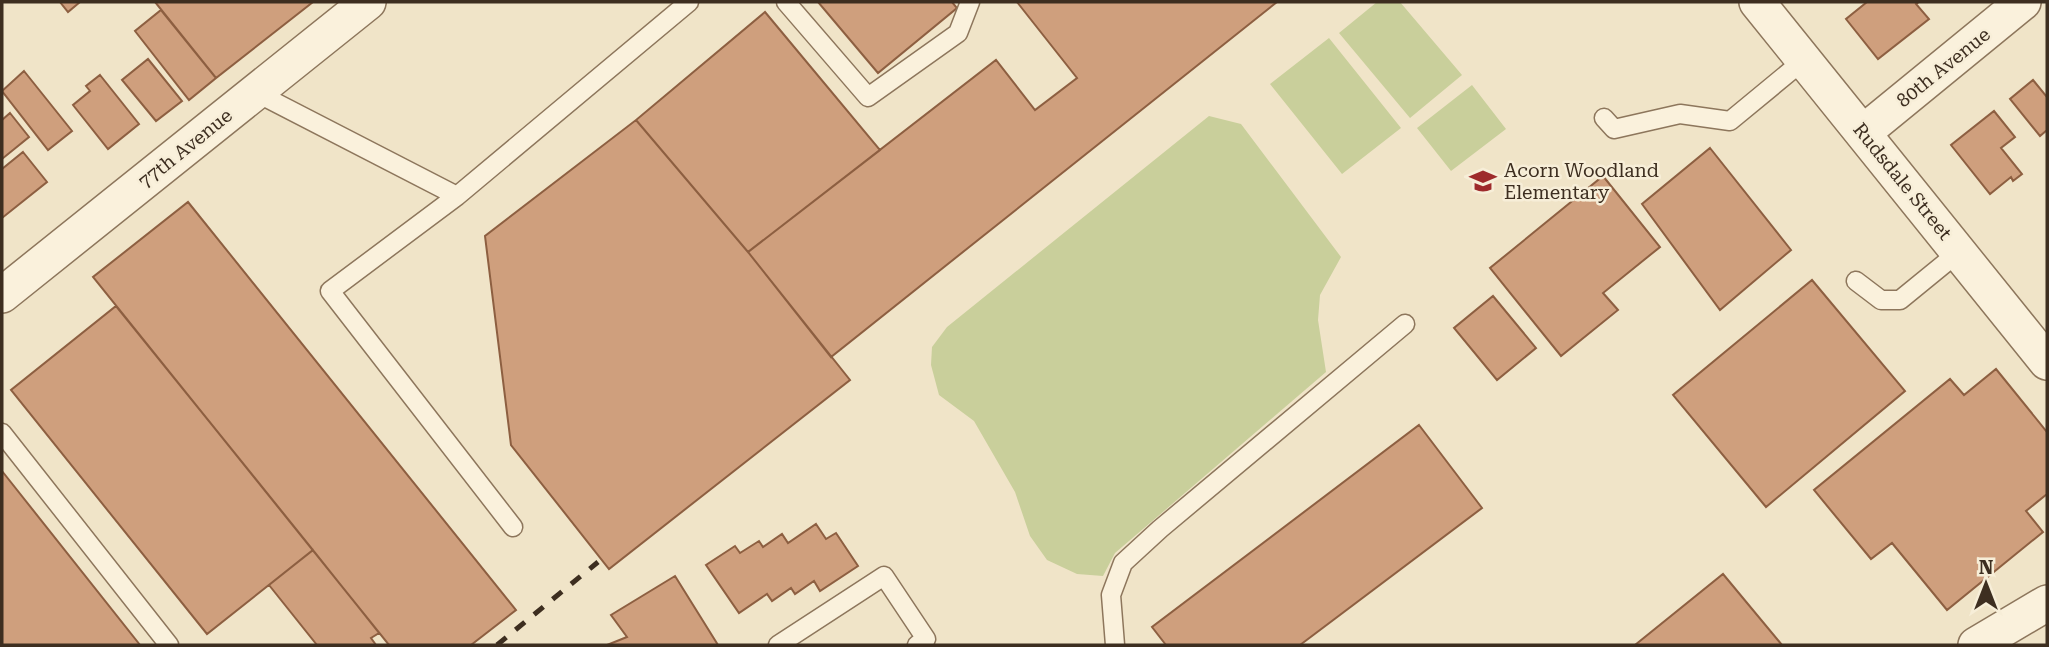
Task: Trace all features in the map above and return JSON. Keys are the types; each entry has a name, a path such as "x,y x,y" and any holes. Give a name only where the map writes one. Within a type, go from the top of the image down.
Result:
{"street":[{"name":"77th Avenue","path":"2,295 368,2"},
{"name":"Rudsdale Street","path":"1757,2 2047,362"},
{"name":"80th Avenue","path":"1864,132 2023,2"},
{"path":"1976,645 2047,603"}],"lane":[{"path":"513,527 330,291 457,196 689,2"},
{"path":"786,2 868,97 958,33 970,2"},
{"path":"1604,118 1614,129 1680,114 1730,121 1804,60"},
{"path":"255,92 457,196"},
{"path":"1856,281 1881,300 1900,300 1960,251"},
{"path":"1115,645 1111,595 1123,563 1160,528 1405,324"},
{"path":"2,433 169,645"},
{"path":"778,645 884,576 924,643"}],"green space":[{"path":"1377,2 1400,2 1462,75 1410,118 1339,33"},
{"path":"1329,38 1401,128 1342,174 1270,84"},
{"path":"1472,85 1506,129 1451,171 1417,128"},
{"path":"1209,116 1241,124 1341,257 1320,295 1318,320 1326,372 1115,553 1103,576 1077,574 1047,560 1030,536 1015,492 974,421 939,395 931,365 932,347 947,327"}],"building":[{"path":"60,2 80,2 68,12"},
{"path":"155,2 313,2 216,78"},
{"path":"818,2 952,2 957,8 878,73"},
{"path":"1017,2 1277,2 831,357 748,252 996,60 1035,110 1077,78"},
{"path":"1867,2 1919,2 1916,4 1929,19 1878,59 1846,19"},
{"path":"161,10 216,78 189,100 135,31"},
{"path":"765,12 880,150 748,252 636,120"},
{"path":"148,59 182,101 156,121 122,80"},
{"path":"24,71 72,131 48,150 2,91"},
{"path":"100,75 139,124 108,149 73,105 90,91 86,86"},
{"path":"2033,80 2047,97 2047,130 2040,136 2010,99"},
{"path":"1994,111 2015,137 2001,148 2022,174 2013,181 2011,177 1990,194 1951,145"},
{"path":"10,113 29,137 2,159 2,120"},
{"path":"636,120 748,252 850,380 609,569 511,445 485,236"},
{"path":"1710,148 1791,250 1720,310 1642,204"},
{"path":"23,152 47,182 2,218 2,169"},
{"path":"1603,176 1660,247 1603,293 1618,310 1561,356 1490,268"},
{"path":"188,202 516,610 471,645 389,645 93,277"},
{"path":"1812,280 1905,391 1766,507 1673,395"},
{"path":"1493,296 1536,348 1497,380 1454,328"},
{"path":"116,306 313,550 207,634 11,390"},
{"path":"1996,369 2047,432 2047,494 2026,511 2043,532 1947,610 1892,543 1871,559 1814,490 1950,379 1964,395"},
{"path":"1419,425 1482,508 1300,645 1166,645 1152,627"},
{"path":"2,471 140,645 2,645"},
{"path":"816,524 826,539 836,533 858,566 820,591 814,581 795,594 791,588 772,601 767,594 739,613 706,565 735,546 740,553 759,541 763,547 782,534 788,543"},
{"path":"313,550 379,633 371,638 376,645 317,645 269,585"},
{"path":"1723,574 1782,645 1635,645"},
{"path":"675,576 718,645 607,645 627,637 611,615"}],"railway":[{"path":"497,645 598,562"}],"place":[{"name":"Acorn Woodland Elementary","path":"1483,181"}]}
